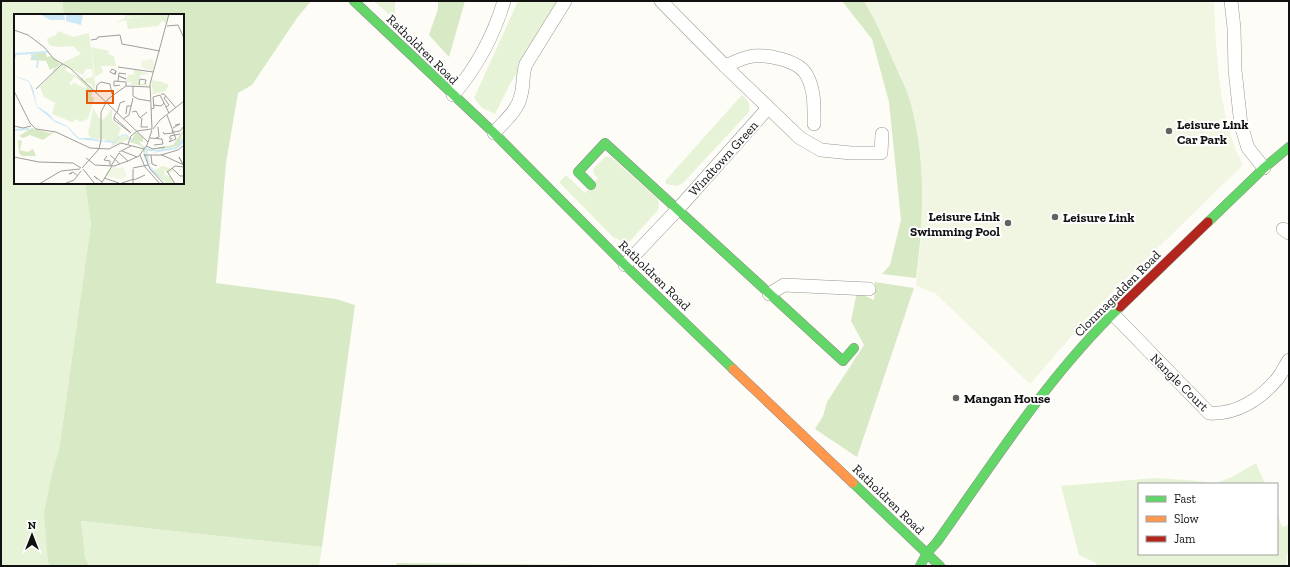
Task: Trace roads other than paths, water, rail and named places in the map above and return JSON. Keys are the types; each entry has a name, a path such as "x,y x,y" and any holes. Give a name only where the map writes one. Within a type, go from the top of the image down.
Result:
{"street":[{"name":"Ratholdren Road","path":"354,1 494,133 625,265 940,566"},
{"path":"453,95 472,70 500,16 504,1"},
{"path":"494,133 517,106 522,94 523,73 526,64 565,1"},
{"name":"Windtown Green","path":"661,1 725,66 800,138 821,150 851,154 882,153 882,134"},
{"path":"1231,1 1234,28 1234,70 1241,125 1248,148 1264,168"},
{"path":"725,66 749,56 771,57 794,63 807,74 812,87 814,124"},
{"name":"Windtown Green","path":"625,265 678,209 768,108"},
{"path":"591,185 578,172 605,143 843,361 854,348"},
{"name":"Clonmagadden Road","path":"920,566 927,553 937,542 1039,400 1099,327 1264,168 1289,147"},
{"path":"769,294 784,286 869,289"},
{"name":"Nangle Court","path":"1112,313 1209,413 1221,414 1238,409 1257,398 1278,378 1289,360"}],"place":[{"name":"Leisure Link Car Park","path":"1169,131"},
{"name":"Leisure Link","path":"1055,217"},
{"name":"Leisure Link Swimming Pool","path":"1008,223"},
{"name":"Mangan House","path":"956,398"}]}
